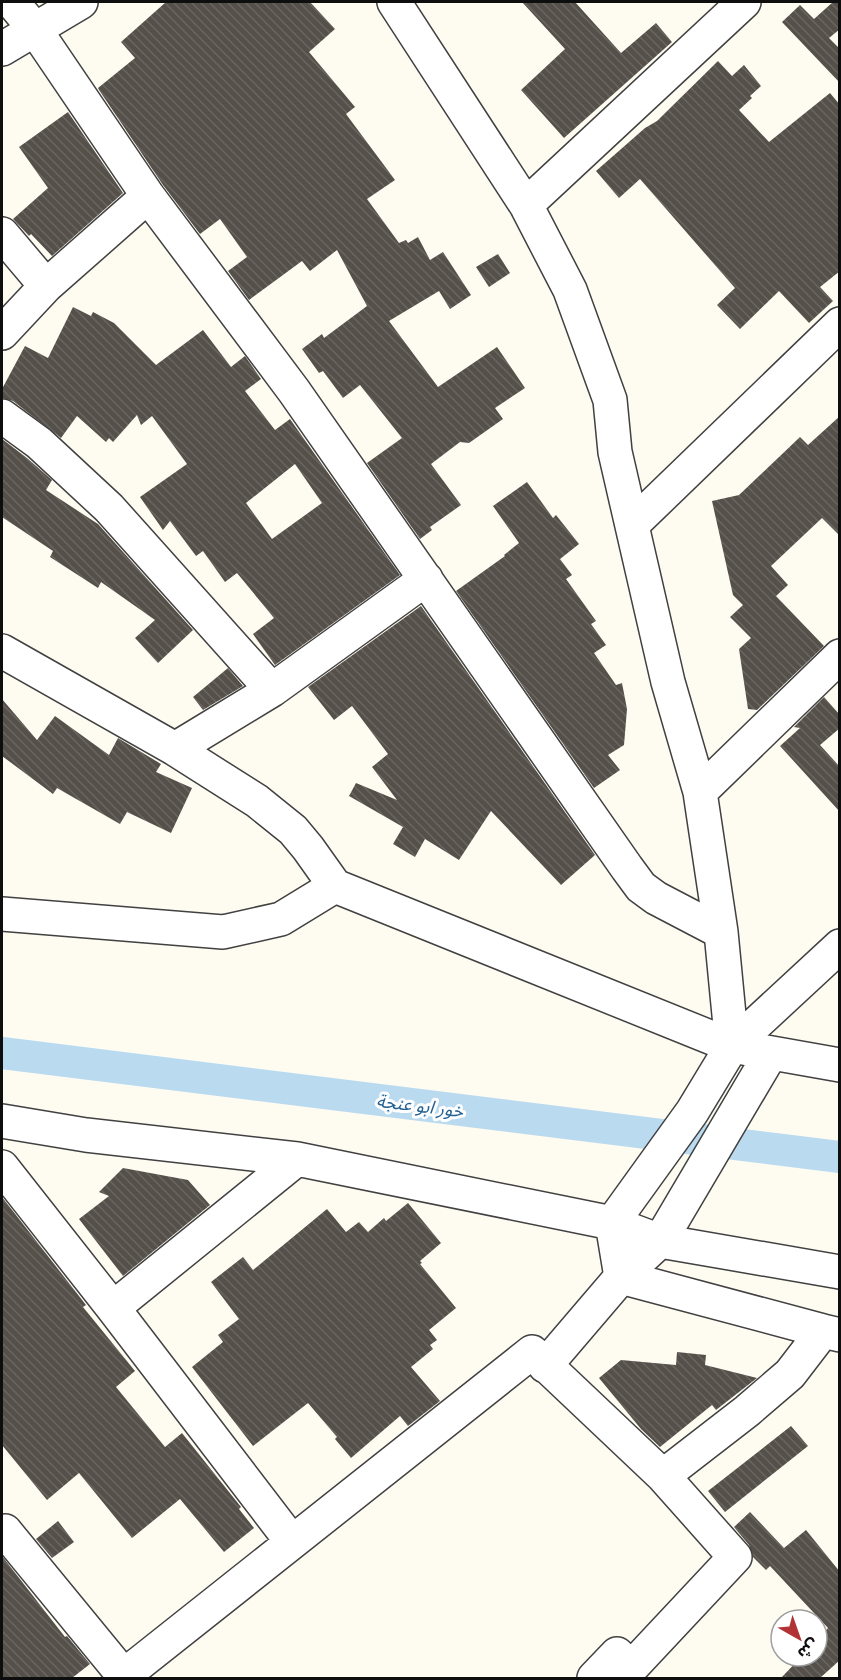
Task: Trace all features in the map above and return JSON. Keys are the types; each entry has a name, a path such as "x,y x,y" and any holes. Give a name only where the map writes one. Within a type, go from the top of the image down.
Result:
{"street":[{"path":"12,2 34,28 148,196 294,391 641,886 656,898 721,932"},
{"path":"2,48 81,2"},
{"path":"526,206 744,2"},
{"path":"408,7 526,206 570,290 610,400 615,452 668,682 700,792 721,932 732,1046"},
{"path":"2,333 46,286 148,196"},
{"path":"2,234 46,286"},
{"path":"633,524 840,324"},
{"path":"2,416 39,443 109,508 272,690"},
{"path":"175,749 272,690 426,579"},
{"path":"2,651 175,749 256,801 293,830 335,886 732,1046 840,1065"},
{"path":"700,792 840,656"},
{"path":"2,914 223,932 281,919 335,886"},
{"path":"621,1277 612,1223 692,1112 732,1046 840,946"},
{"path":"545,1366 621,1277 660,1242 771,1053"},
{"path":"2,1120 86,1135 297,1159 612,1223 660,1242 840,1272"},
{"path":"113,1308 297,1159"},
{"path":"2,1167 292,1542"},
{"path":"621,1277 831,1333"},
{"path":"663,1476 747,1411 790,1374 831,1333"},
{"path":"3,1530 122,1677 532,1352 663,1476 735,1557 646,1670 631,1668 617,1654 594,1678"}],"building":[{"path":"166,2 310,2 335,29 309,52 355,107 346,114 395,180 367,199 399,243 406,240 408,243 418,237 430,260 443,252 471,295 450,309 439,291 389,321 438,387 497,347 525,388 495,408 503,419 469,443 460,442 431,464 461,505 430,527 432,530 420,539 367,463 402,438 360,385 343,398 323,371 319,373 302,349 322,334 324,338 367,306 337,250 310,271 302,261 249,300 228,271 247,257 220,219 200,234 163,185 98,88 135,58 121,42"},
{"path":"522,2 575,2 621,53 656,23 672,42 564,138 521,90 565,49"},
{"path":"833,2 840,2 840,29 829,38 840,49 840,83 782,22 800,5 814,19"},
{"path":"718,61 732,76 744,65 761,86 739,110 769,142 830,93 840,105 840,271 820,287 833,301 809,323 779,291 740,329 717,305 735,288 640,179 619,198 596,171 645,128 657,121"},
{"path":"68,112 123,193 52,256 13,219 48,188 19,147"},
{"path":"498,254 510,273 489,287 476,267"},
{"path":"73,307 91,316 93,312 114,323 156,365 203,330 231,367 245,356 261,379 245,391 275,430 290,419 400,575 275,665 253,634 274,618 237,573 225,582 203,551 196,556 170,521 163,530 140,497 187,464 152,416 141,425 137,415 113,442 109,438 106,442 77,416 61,438 13,401 2,398 2,389 25,346 48,358","holes":["295,464 322,503 272,539 246,503"]},
{"path":"840,416 840,536 822,518 771,566 788,585 776,596 824,646 757,710 748,709 739,649 751,638 730,617 743,605 733,595 712,501 739,495 800,437 808,445"},
{"path":"2,439 52,480 46,490 98,524 193,630 158,663 135,638 155,620 101,582 98,588 50,557 53,551 2,517"},
{"path":"527,482 553,518 556,515 579,544 560,559 572,575 566,579 596,621 591,624 606,645 594,653 616,685 622,683 627,709 624,745 608,755 620,770 594,788 456,591 505,556 519,543 493,506"},
{"path":"421,606 595,855 561,885 491,811 459,860 425,839 415,857 393,844 403,827 349,796 356,783 397,800 372,767 388,754 352,706 334,720 308,687"},
{"path":"228,668 243,686 203,710 193,697"},
{"path":"824,697 840,715 840,728 820,745 840,767 840,812 780,746 800,728 794,727"},
{"path":"2,699 37,740 55,716 109,755 118,738 161,764 156,772 192,788 171,833 127,812 120,824 57,788 53,794 2,756"},
{"path":"123,1168 188,1180 210,1205 123,1276 79,1219 109,1196 99,1192"},
{"path":"2,1197 86,1305 83,1307 135,1371 116,1387 165,1447 182,1433 241,1507 239,1509 254,1528 224,1552 180,1499 132,1538 79,1473 47,1500 2,1445"},
{"path":"408,1203 441,1243 420,1261 422,1263 420,1264 456,1308 429,1330 437,1340 430,1345 433,1349 411,1367 440,1401 408,1426 400,1416 351,1458 335,1439 337,1437 308,1403 253,1446 192,1367 223,1342 218,1335 239,1319 211,1282 243,1257 253,1270 327,1209 346,1232 359,1222 368,1232 384,1218 386,1221"},
{"path":"677,1352 706,1355 705,1365 757,1378 716,1410 712,1405 660,1447 641,1429 599,1378 621,1360 676,1365"},
{"path":"791,1426 808,1446 725,1512 708,1491"},
{"path":"750,1512 784,1548 806,1530 840,1572 840,1660 820,1678 781,1678 791,1668 829,1668 829,1608 809,1608 770,1566 766,1570 753,1557 749,1545 734,1527"},
{"path":"58,1521 74,1542 52,1558 36,1539"},
{"path":"2,1556 65,1637 67,1636 90,1664 72,1678 2,1678"}],"waterway":[{"name":"خور ابو عنجة","path":"2,1053 840,1157"}]}
